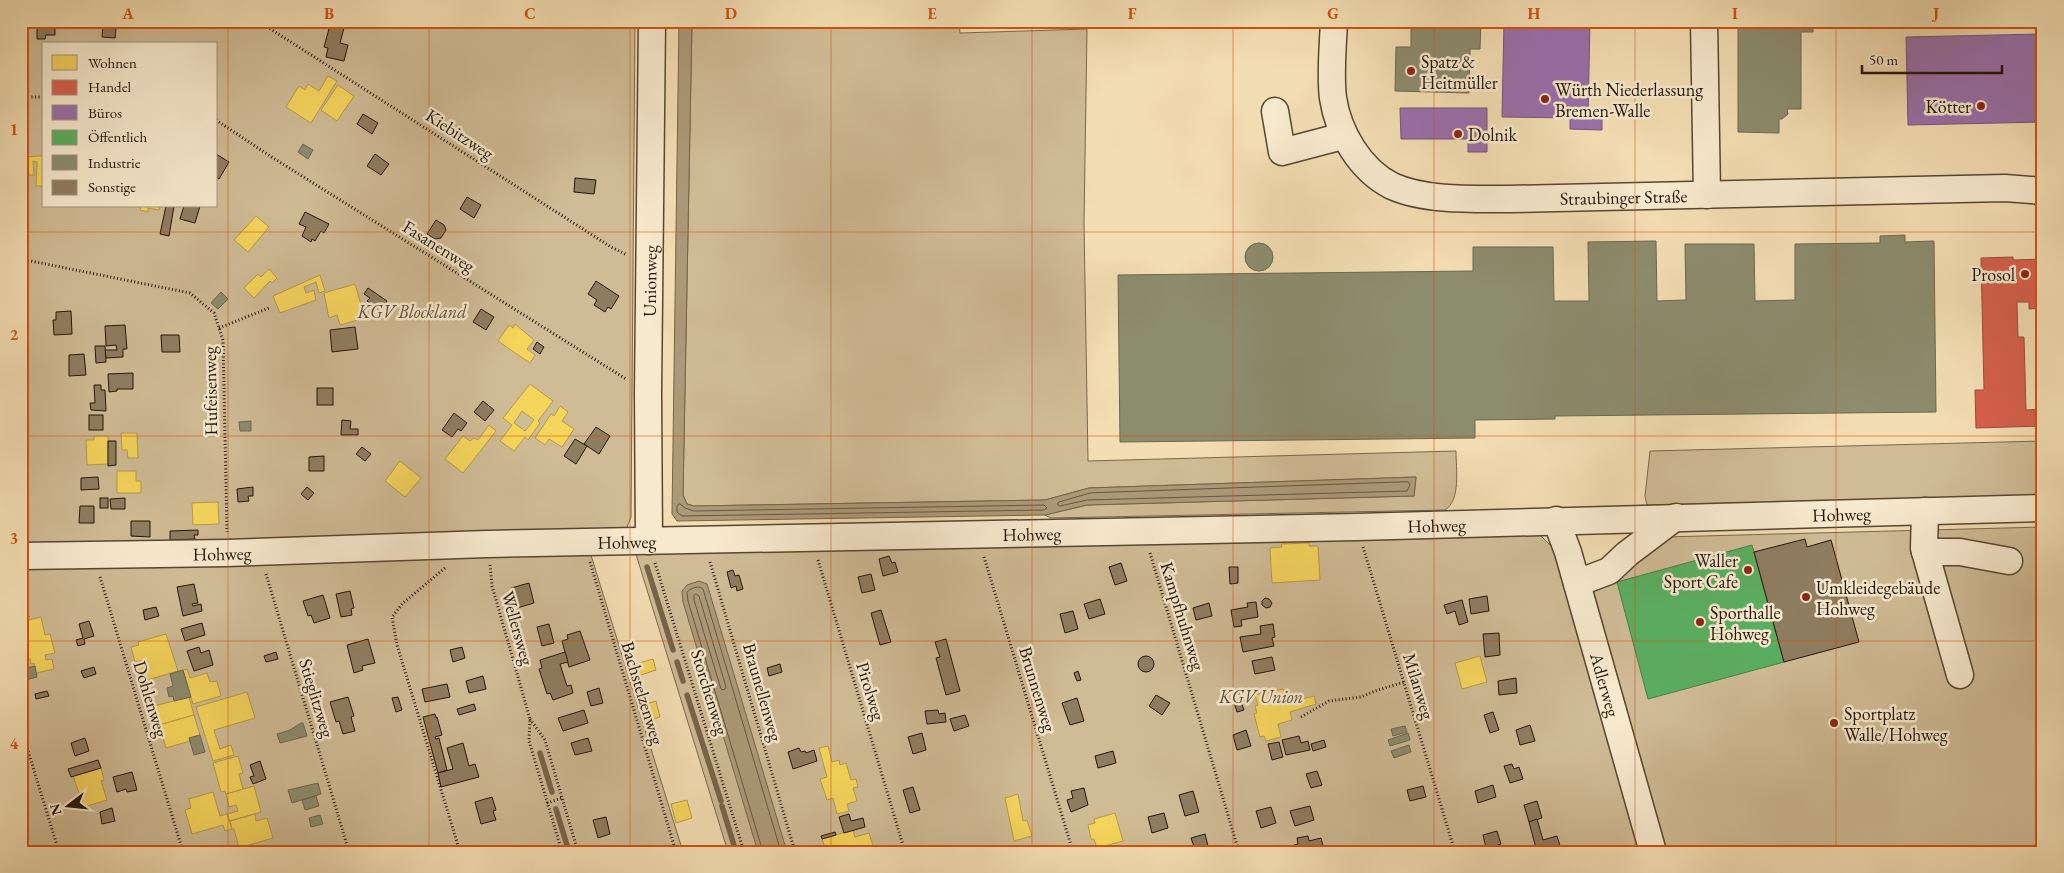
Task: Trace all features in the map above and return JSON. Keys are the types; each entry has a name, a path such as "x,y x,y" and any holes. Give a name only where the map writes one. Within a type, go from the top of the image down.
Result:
{"street":[{"name":"Unionweg","path":"649,541 648,392 652,21"},
{"name":"Straubinger Straße","path":"1334,21 1333,97 1343,136 1365,165 1392,186 1420,194 1490,199 2005,188 2043,191"},
{"path":"1704,21 1707,195"},
{"path":"1275,111 1282,152 1343,136"},
{"name":"Hohweg","path":"21,556 227,553 476,544 1357,527 2043,508"},
{"path":"1925,511 1925,552 1960,675"},
{"path":"1577,583 1609,571 1627,554 1676,517"},
{"name":"Adlerweg","path":"1556,520 1577,583 1653,852"},
{"path":"1925,552 1960,552 2009,561"}],"path":[{"name":"Kiebitzweg","path":"258,21 611,247 650,266"},
{"path":"21,97 42,97"},
{"name":"Fasanenweg","path":"218,121 270,156 648,392"},
{"name":"Hufeisenweg","path":"21,259 190,293 214,313 223,340 227,553"},
{"path":"219,328 269,308"},
{"name":"Milanweg","path":"1357,527 1455,852"},
{"name":"Kampfhuhnweg","path":"1143,531 1240,852"},
{"name":"Brunnenweg","path":"977,534 1073,852"},
{"name":"Pirolweg","path":"811,538 905,852"},
{"name":"Braunellenweg","path":"704,540 795,852"},
{"name":"Storchenweg","path":"649,541 744,852"},
{"name":"Bachstelzenweg","path":"584,542 676,852"},
{"path":"460,852 397,645 392,617 403,603 476,544"},
{"name":"Wellersweg","path":"476,544 492,586 530,719 545,740 578,852"},
{"name":"Stieglitzweg","path":"260,552 349,852"},
{"name":"Dohlenweg","path":"93,554 183,852"},
{"path":"1301,717 1329,701 1361,697 1404,682"},
{"name":"Wellersweg","path":"530,719 528,741 562,852"},
{"path":"21,728 58,852"},
{"path":"547,803 562,798"}],"green space":[{"name":"KGV Blockland","path":"21,21 635,21 631,517 627,527 618,532 484,533 21,545"},
{"path":"692,21 959,21 960,33 1087,29 1084,223 1088,461 1456,451 1456,492 1450,505 1445,510 1051,518 1045,515 1087,505 1414,496 1416,477 1089,488 1045,500 694,506 687,504 683,495"},
{"path":"2043,441 2043,496 1647,505 1645,496 1650,451"},
{"name":"Sportplatz Walle/Hohweg","path":"2043,527 2043,852 1662,852 1588,595 1608,576 1664,537"},
{"name":"KGV Union","path":"1540,535 1556,551 1641,852 728,852 635,551"},
{"path":"590,552 683,852 21,852 21,568"}],"water":[{"path":"679,21 692,21 683,495 687,504 694,506 1045,500 1089,488 1416,477 1414,496 1087,505 1045,515 677,521 672,514"},
{"path":"699,581 707,584 787,852 758,852 683,602 682,591 687,585"}],"building: Wohnen":[{"path":"328,76 337,81 311,123 286,107 299,86 305,90 308,84 319,91"},
{"path":"338,85 354,96 337,121 321,110"},
{"path":"42,156 42,186 36,186 37,162 33,161 34,175 27,175 26,157"},
{"path":"140,208 148,208 148,212 140,210"},
{"path":"256,216 269,227 248,252 234,240"},
{"path":"269,269 277,278 272,283 270,281 254,298 244,288 258,274 261,277"},
{"path":"320,275 325,291 319,293 316,282 304,287 306,293 314,290 316,300 280,313 273,296"},
{"path":"355,284 365,318 340,325 337,315 329,318 324,293"},
{"path":"515,324 534,340 527,349 535,355 530,363 498,341 509,325 513,328"},
{"path":"530,384 553,401 538,421 540,423 528,440 525,437 514,451 500,441 512,425 503,418","holes":["522,411 534,420 525,431 514,423"]},
{"path":"560,406 568,412 562,421 574,429 562,447 549,439 545,445 535,438 551,414 554,416"},
{"path":"489,425 496,431 463,473 445,459 463,436 470,441 474,438 478,440"},
{"path":"121,433 137,433 138,458 128,458 127,450 122,450"},
{"path":"94,436 108,436 108,464 87,465 86,440 94,440"},
{"path":"400,461 421,478 405,497 385,481"},
{"path":"117,471 136,471 136,481 141,481 141,493 117,493"},
{"path":"218,502 219,524 193,525 192,503"},
{"path":"1309,543 1309,546 1318,546 1320,580 1272,583 1270,548 1282,547 1281,544"},
{"path":"41,617 45,635 50,634 55,653 45,655 46,660 52,659 54,669 36,673 34,663 31,664 30,659 21,661 21,624 25,623 24,621"},
{"path":"166,634 178,671 140,682 135,666 144,663 143,660 135,662 131,647 139,645 138,642"},
{"path":"1480,656 1487,682 1462,689 1455,663"},
{"path":"653,659 656,670 629,679 626,669 634,667 635,672 638,671 636,664"},
{"path":"187,669 190,678 207,673 210,682 217,681 221,696 193,704 183,670"},
{"path":"1283,689 1287,703 1314,696 1316,704 1290,712 1292,720 1278,724 1281,737 1266,741 1264,736 1260,737 1254,714 1257,713 1255,706 1258,705 1255,695"},
{"path":"247,692 255,718 214,730 220,749 231,745 234,755 213,761 196,707"},
{"path":"189,697 194,715 159,725 154,706"},
{"path":"656,701 660,717 650,720 646,704"},
{"path":"194,715 200,735 189,738 190,741 166,748 159,725"},
{"path":"828,746 832,762 839,760 840,765 846,763 851,780 856,779 858,787 853,788 857,801 847,804 849,811 837,814 833,798 827,800 820,779 827,777 819,748"},
{"path":"238,756 243,773 239,774 243,789 226,794 225,791 221,792 213,763"},
{"path":"101,768 104,780 101,781 107,800 84,807 73,776"},
{"path":"254,786 261,812 230,821 227,814 238,811 236,805 229,807 226,794"},
{"path":"213,792 220,816 227,814 232,829 225,831 223,825 192,834 185,810 191,808 189,799"},
{"path":"1018,794 1023,821 1027,820 1032,836 1014,841 1005,798"},
{"path":"687,800 692,818 676,823 671,804"},
{"path":"21,813 29,815 26,830 21,829"},
{"path":"1115,813 1123,841 1097,848 1094,839 1091,839 1088,825 1095,823 1094,819"},
{"path":"255,814 256,821 267,818 273,838 239,848 230,821"},
{"path":"853,830 855,837 869,833 875,852 840,852 838,847 826,850 822,839"},
{"path":"1136,848 1137,852 1123,852"}],"building: Handel":[{"path":"2013,257 2013,260 2043,259 2043,308 2029,309 2029,302 2017,302 2018,337 2024,337 2026,410 2043,409 2043,426 1976,428 1975,390 1984,390 1981,258"}],"building: Büros":[{"path":"1504,21 1590,21 1588,119 1602,119 1602,130 1570,129 1570,118 1502,117"},
{"path":"2041,34 2041,38 2043,38 2043,122 1908,125 1906,37"},
{"path":"1400,108 1487,108 1487,152 1468,152 1468,139 1401,139"}],"building: Öffentlich":[{"name":"Sporthalle Hohweg","path":"1752,545 1784,662 1648,699 1617,582"}],"building: Industrie":[{"path":"313,21 323,21 321,26 313,23"},
{"path":"1411,21 1481,21 1480,49 1470,49 1469,93 1395,91 1396,47 1411,47"},
{"path":"1738,21 1813,21 1813,32 1801,32 1801,109 1787,109 1788,114 1779,119 1779,133 1738,132"},
{"path":"303,144 313,150 308,159 298,152"},
{"path":"1905,235 1905,242 1934,241 1936,412 1555,416 1555,419 1475,420 1475,438 1120,442 1118,275 1473,271 1473,247 1553,247 1554,301 1589,301 1588,242 1656,241 1657,301 1686,300 1685,244 1754,244 1755,301 1795,300 1795,244 1880,243 1880,236"},
{"path":"1259,243 1269,247 1273,257 1269,267 1259,271 1249,267 1245,257 1249,247"},
{"path":"221,292 228,299 218,309 211,303"},
{"path":"251,421 251,431 240,431 239,422"},
{"path":"35,666 37,677 22,681 21,669"},
{"path":"183,670 191,697 174,701 173,696 169,697 167,688 173,686 170,674"},
{"path":"303,723 307,736 280,743 277,734 290,730"},
{"path":"1405,726 1407,732 1393,736 1391,729"},
{"path":"1408,733 1410,740 1390,746 1388,740"},
{"path":"200,735 205,752 194,755 189,738"},
{"path":"1409,745 1411,752 1394,758 1391,751"},
{"path":"318,783 321,794 292,803 288,790"},
{"path":"316,796 319,806 305,810 302,800"},
{"path":"320,815 323,824 311,827 309,818"}],"building: Sonstige":[{"path":"77,21 84,21 84,28 76,27"},
{"path":"101,21 117,21 115,38 102,37 103,24 101,24"},
{"path":"292,21 308,21 307,25"},
{"path":"37,22 55,23 55,35 46,35 45,39 37,39"},
{"path":"330,25 344,28 340,43 348,45 344,61 326,57 328,48 324,47"},
{"path":"363,114 378,123 372,134 357,124"},
{"path":"375,154 389,164 381,175 367,166"},
{"path":"218,155 229,162 218,178"},
{"path":"21,161 27,161 27,178 21,179"},
{"path":"575,178 596,180 594,194 574,192"},
{"path":"467,197 481,205 474,218 460,209"},
{"path":"166,208 174,208 169,236 160,234"},
{"path":"183,208 199,208 195,223 180,219"},
{"path":"305,212 329,224 324,233 321,231 315,241 312,239 311,242 302,236 306,227 299,224"},
{"path":"436,220 444,225 446,230 441,238 435,239 427,234"},
{"path":"596,281 619,296 611,309 608,307 605,312 594,305 597,300 588,294"},
{"path":"368,288 387,301 380,311 367,301 370,298 364,294"},
{"path":"481,309 494,317 486,330 473,322"},
{"path":"71,311 72,334 54,335 53,320 56,320 56,312"},
{"path":"125,325 127,349 123,349 123,357 106,358 105,350 117,350 116,345 106,346 105,326"},
{"path":"355,327 358,349 332,352 330,330"},
{"path":"161,335 179,335 180,352 162,352"},
{"path":"537,342 544,347 540,354 533,349"},
{"path":"95,346 105,346 106,362 96,363"},
{"path":"84,354 86,375 69,376 69,355"},
{"path":"133,373 133,389 117,389 117,391 109,392 108,374"},
{"path":"94,385 101,385 101,390 105,390 106,411 91,410 90,403 95,403"},
{"path":"317,388 333,388 333,405 317,405"},
{"path":"483,401 494,410 485,421 474,412"},
{"path":"454,413 467,423 461,431 458,429 452,437 442,430"},
{"path":"89,415 103,415 103,430 89,430"},
{"path":"342,420 351,421 350,429 358,429 358,435 341,435"},
{"path":"596,427 610,436 599,454 584,444"},
{"path":"575,439 587,446 576,464 564,456"},
{"path":"108,441 116,441 116,465 108,466"},
{"path":"362,447 371,454 365,461 356,454"},
{"path":"324,456 324,471 309,471 309,457"},
{"path":"98,477 99,489 81,490 81,478"},
{"path":"253,487 253,496 248,496 249,501 238,502 237,489"},
{"path":"307,487 314,493 308,500 301,494"},
{"path":"100,498 108,498 108,508 100,508"},
{"path":"125,498 125,509 111,509 110,499"},
{"path":"80,506 94,506 94,523 79,523"},
{"path":"131,521 150,521 150,537 131,536"},
{"path":"198,530 198,535 194,535 195,539 170,540 170,531"},
{"name":"Umkleidegebäude Hohweg","path":"1805,539 1807,547 1831,540 1859,642 1784,662 1754,552"},
{"path":"889,556 892,563 895,562 898,572 883,576 879,559"},
{"path":"1121,563 1127,581 1115,585 1109,567"},
{"path":"1229,567 1238,567 1238,583 1230,584"},
{"path":"733,570 735,576 739,575 743,589 737,591 736,586 731,588 727,572"},
{"path":"871,574 875,590 862,593 858,577"},
{"path":"529,583 534,603 517,608 511,588"},
{"path":"194,584 198,603 192,604 193,606 201,604 202,611 183,616 177,587"},
{"path":"350,591 354,608 351,609 352,615 341,617 336,594"},
{"path":"323,595 330,618 314,623 311,615 308,616 303,601"},
{"path":"1487,596 1489,611 1471,614 1469,599"},
{"path":"1265,598 1269,599 1272,603 1270,607 1266,608 1262,605 1262,601"},
{"path":"1100,599 1105,614 1089,619 1084,604"},
{"path":"24,600 29,617 21,619 21,601"},
{"path":"1462,600 1468,622 1459,625 1455,611 1447,614 1444,605"},
{"path":"1256,602 1258,617 1241,620 1242,626 1234,627 1231,610 1248,607 1247,603"},
{"path":"1209,603 1212,616 1196,620 1193,608"},
{"path":"156,607 159,616 145,620 143,610"},
{"path":"881,610 891,642 880,645 871,613"},
{"path":"1073,611 1078,629 1065,633 1060,614"},
{"path":"89,621 94,636 84,639 85,644 78,646 76,640 83,638 79,624"},
{"path":"202,623 205,635 185,641 181,629"},
{"path":"549,624 554,643 542,646 537,627"},
{"path":"1273,624 1275,637 1272,638 1274,646 1243,652 1240,637 1261,634 1260,626"},
{"path":"580,631 590,660 569,667 562,641 568,639 567,635"},
{"path":"1499,633 1500,655 1485,657 1483,634"},
{"path":"368,639 375,663 362,666 363,670 354,673 347,645"},
{"path":"946,639 960,691 946,695 936,658 940,657 935,642"},
{"path":"199,647 201,653 209,650 213,665 194,671 187,651"},
{"path":"462,647 465,658 453,662 450,650"},
{"path":"276,652 278,659 266,662 264,656"},
{"path":"565,652 568,662 560,664 567,686 571,685 573,693 553,700 550,693 547,694 539,669 542,668 540,660"},
{"path":"1143,656 1149,656 1154,661 1152,670 1143,672 1138,667 1138,661"},
{"path":"1272,657 1275,670 1255,674 1252,661"},
{"path":"780,664 782,672 769,676 767,668"},
{"path":"94,667 96,674 84,678 81,671"},
{"path":"1078,671 1081,680 1077,681 1074,673"},
{"path":"483,676 486,689 469,693 466,681"},
{"path":"1516,678 1517,693 1499,695 1498,681"},
{"path":"447,684 450,697 425,702 422,689"},
{"path":"599,688 603,703 591,706 587,692"},
{"path":"47,691 49,696 36,699 35,694"},
{"path":"1242,692 1245,701 1241,702 1244,710 1237,712 1232,696"},
{"path":"1156,695 1170,703 1162,715 1149,706"},
{"path":"348,697 354,716 351,717 355,731 343,734 339,721 336,722 330,702"},
{"path":"398,697 402,710 396,712 392,698"},
{"path":"1077,698 1084,721 1070,725 1062,703"},
{"path":"474,704 476,710 459,715 457,709"},
{"path":"584,710 588,723 563,731 558,718"},
{"path":"938,710 939,714 945,713 946,722 927,724 925,711"},
{"path":"1493,712 1499,730 1490,733 1484,715"},
{"path":"435,714 442,735 435,737 436,739 439,738 447,770 438,773 423,717"},
{"path":"965,715 969,726 954,731 950,719"},
{"path":"1530,725 1535,741 1520,745 1516,730"},
{"path":"1246,730 1251,746 1237,750 1233,735"},
{"path":"922,733 926,750 913,754 908,737"},
{"path":"1299,736 1301,743 1308,741 1310,750 1286,755 1282,740"},
{"path":"85,738 89,751 75,756 71,743"},
{"path":"588,738 592,751 575,755 571,743"},
{"path":"1324,740 1326,747 1313,751 1311,744"},
{"path":"1279,742 1283,757 1272,760 1268,744"},
{"path":"463,743 469,766 475,764 479,777 441,787 438,773 453,769 447,748"},
{"path":"799,748 801,752 805,751 806,753 814,750 817,761 793,769 788,752"},
{"path":"1113,751 1116,763 1098,768 1095,756"},
{"path":"98,760 101,768 71,777 68,769"},
{"path":"260,761 266,779 253,784 250,777 254,776 250,765"},
{"path":"1512,764 1514,769 1519,767 1523,779 1510,783 1504,766"},
{"path":"1317,771 1322,785 1311,788 1306,774"},
{"path":"132,772 137,790 127,792 126,789 117,792 113,777"},
{"path":"1493,785 1496,797 1478,803 1475,791"},
{"path":"1423,786 1426,797 1410,801 1407,790"},
{"path":"913,787 920,810 910,813 903,790"},
{"path":"1084,788 1088,805 1071,812 1067,800 1073,798 1071,791"},
{"path":"1193,791 1199,812 1185,816 1179,795"},
{"path":"492,797 496,810 493,811 496,820 481,824 475,802"},
{"path":"1537,801 1542,818 1529,822 1524,805"},
{"path":"1310,806 1314,820 1295,826 1290,811"},
{"path":"1271,807 1276,823 1261,828 1256,811"},
{"path":"112,808 115,821 102,824 100,812"},
{"path":"1164,813 1168,828 1152,833 1148,817"},
{"path":"849,814 851,821 863,818 865,827 844,833 839,817"},
{"path":"606,817 610,834 598,838 593,820"},
{"path":"1537,819 1543,840 1557,836 1562,852 1537,852 1529,822"},
{"path":"1497,831 1501,844 1495,846 1497,850 1487,852 1483,835"},
{"path":"835,832 836,835 822,839 821,836"},
{"path":"1205,834 1209,850 1196,852 1191,838"},
{"path":"1308,836 1309,841 1321,838 1324,850 1296,852 1294,845 1298,844 1297,838"},
{"path":"535,846 536,852 523,852 522,849"}],"waterway":[{"path":"647,567 673,650"},
{"path":"677,662 683,681"},
{"path":"687,695 721,801"},
{"path":"540,753 552,792"},
{"path":"722,806 736,852"},
{"path":"556,809 569,852"}],"place":[{"name":"Spatz & Heitmüller","path":"1411,71"},
{"name":"Würth Niederlassung Bremen-Walle","path":"1545,99"},
{"name":"Kötter","path":"1981,106"},
{"name":"Dolnik","path":"1458,134"},
{"name":"Prosol","path":"2025,274"},
{"name":"Waller Sport Cafe","path":"1748,570"},
{"name":"Umkleidegebäude Hohweg","path":"1806,597"},
{"name":"Sporthalle Hohweg","path":"1700,622"},
{"name":"Sportplatz Walle/Hohweg","path":"1834,723"}]}
